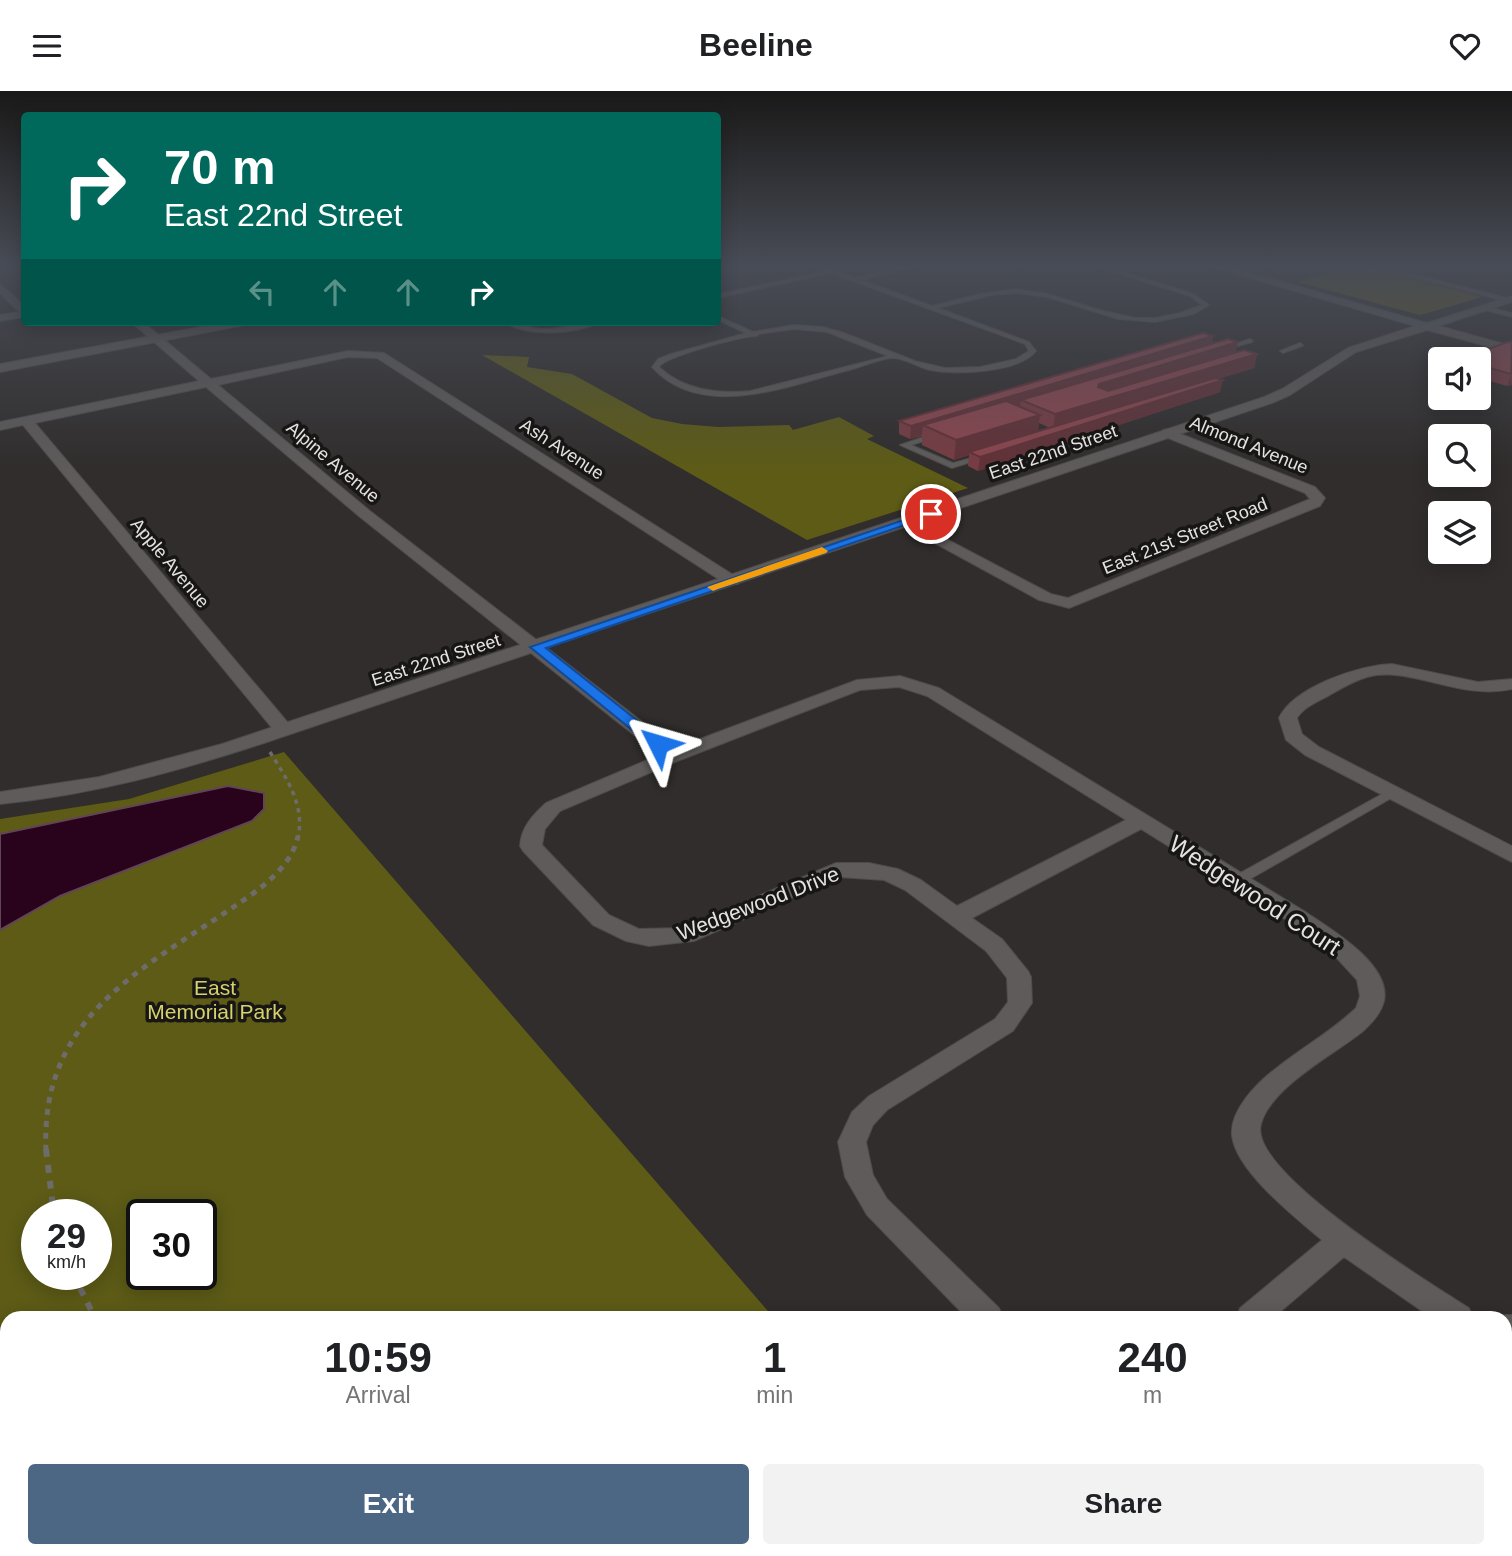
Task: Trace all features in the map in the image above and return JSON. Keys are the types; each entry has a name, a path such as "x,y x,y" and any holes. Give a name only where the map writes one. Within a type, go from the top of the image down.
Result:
{"street":[{"name":"Alpine Avenue","path":"149,333 365,514 537,647"},
{"path":"0,368 186,333"},
{"name":"East 22nd Street","path":"0,798 131,775 208,756 1268,400 1286,392 1352,350 1403,333"},
{"path":"1452,333 1512,350"},
{"name":"Ash Avenue","path":"209,383 348,354 380,355 732,580"},
{"path":"0,426 209,383"},
{"name":"Apple Avenue","path":"26,421 284,730"},
{"name":"Almond Avenue","path":"1168,433 1310,490 1315,495"},
{"name":"East 21st Street Road","path":"905,523 1045,597 1075,602 1315,503 1318,498 1315,495"},
{"path":"537,647 673,756"},
{"path":"1512,684 1470,687 1406,671 1375,670 1361,673 1293,708 1288,718 1289,726 1299,741 1391,793 1512,855"},
{"name":"Wedgewood Court","path":"673,756 857,685 900,681 933,692 1296,916 1342,949 1365,972 1372,988 1371,1005 1357,1022 1265,1091 1254,1107 1246,1138 1259,1164 1268,1175 1390,1276 1447,1311"},
{"name":"Wedgewood Drive","path":"673,756 564,800 538,821 530,838 535,852 610,926 634,936 685,936 812,879 844,869 890,874 913,885 994,945 1019,977 1020,1003 1004,1025 878,1103 862,1119 852,1142 859,1177 877,1207 981,1311"},
{"path":"957,916 1141,821"},
{"path":"1259,1311 1344,1239"}],"lane":[{"path":"763,333 673,355 657,362 655,367 694,390 730,395 750,393 894,356"},
{"path":"837,333 929,369 960,373 1021,359 1033,351 1027,343 1001,333"},
{"path":"1211,352 1250,341"},
{"path":"1283,351 1300,345"},
{"path":"954,430 904,445 952,466 990,455"},
{"path":"1238,880 1391,793"}],"path":[{"path":"51,1199 46,1123 52,1080 78,1027 104,998 265,884 291,855 301,834 301,812 289,780 260,738"},
{"path":"81,1290 92,1311"}],"green space":[{"path":"482,355 529,357 527,367 572,374 652,418 682,424 718,427 789,425 793,430 839,417 874,436 867,439 968,488 807,540"},
{"name":"East Memorial Park","path":"284,752 768,1311 0,1311 0,819 129,799"}],"shaded area":[{"path":"228,786 264,793 264,809 252,821 60,896 0,930 0,834"}],"building":[{"path":"1202,333 1213,336 911,426 899,421"},
{"path":"1228,339 1238,342 1099,384 1098,387 1108,391 1244,350 1257,354 1055,414 1021,400"},
{"path":"1512,342 1511,374 1491,368 1491,348"},
{"path":"1215,378 1223,380 980,457 969,452"},
{"path":"1006,401 1040,415 956,440 923,425"}],"slow traffic":[{"path":"713,587 822,551"}],"route":[{"path":"658,744 537,647 931,514"}]}
